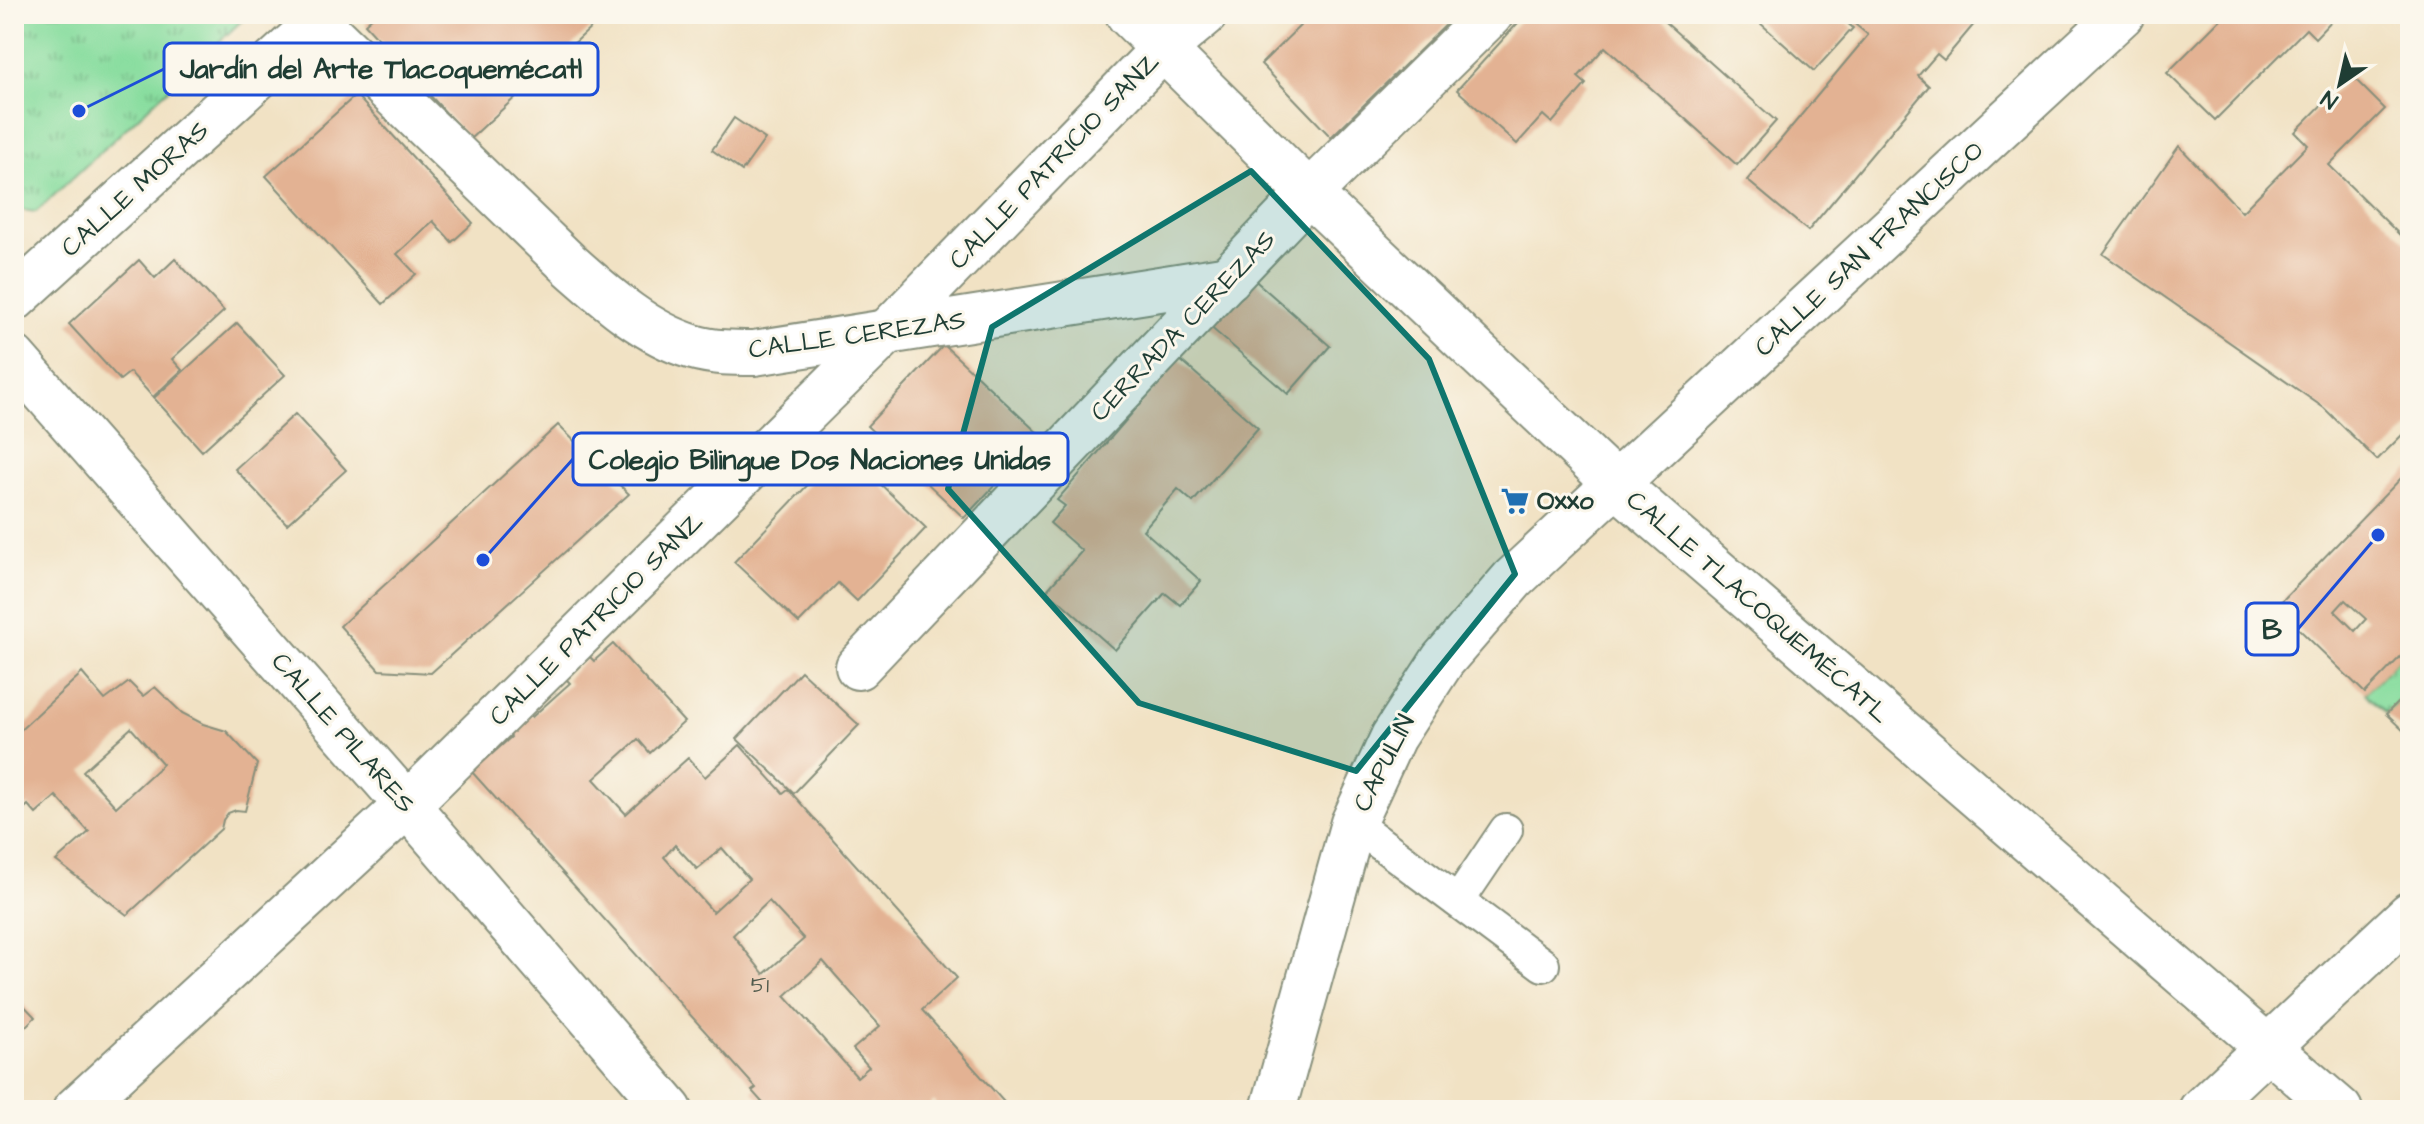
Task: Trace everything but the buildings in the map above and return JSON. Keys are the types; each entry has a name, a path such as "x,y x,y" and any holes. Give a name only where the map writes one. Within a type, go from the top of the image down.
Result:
{"street":[{"name":"CALLE TLACOQUEMÉCATL","path":"1128,14 1309,193 1616,484 2340,1110"},
{"name":"CALLE PATRICIO SANZ","path":"75,1110 407,805 887,332 1164,48 1205,14"},
{"name":"CERRADA CEREZAS","path":"858,667 1309,193 1491,14"},
{"name":"CALLE SAN FRANCISCO","path":"1616,484 2122,14"},
{"name":"CALLE MORAS","path":"14,299 322,18"},
{"name":"CALLE CEREZAS","path":"322,18 570,265 611,301 651,328 692,347 723,353 754,353 1229,278"},
{"name":"CALLE PILARES","path":"14,358 670,1110"},
{"name":"CAPULIN","path":"1273,1110 1353,823 1393,737 1443,660 1513,579 1616,484"},
{"path":"2201,1110 2410,914"}],"lane":[{"path":"1353,823 1543,965"},
{"path":"1458,901 1506,830"}],"highlighted area":[{"path":"1251,171 1429,359 1515,574 1356,771 1139,703 948,489 992,327"}],"green space":[{"path":"14,14 249,14 36,212 14,209"},
{"path":"2410,647 2410,690 2386,714 2365,693"}],"place":[{"name":"Jardín del Arte Tlacoquemécatl","path":"79,111"},
{"name":"Oxxo","path":"1515,501"},
{"name":"B","path":"2378,535"},
{"name":"Colegio Bilingue Dos Naciones Unidas","path":"483,560"}]}
